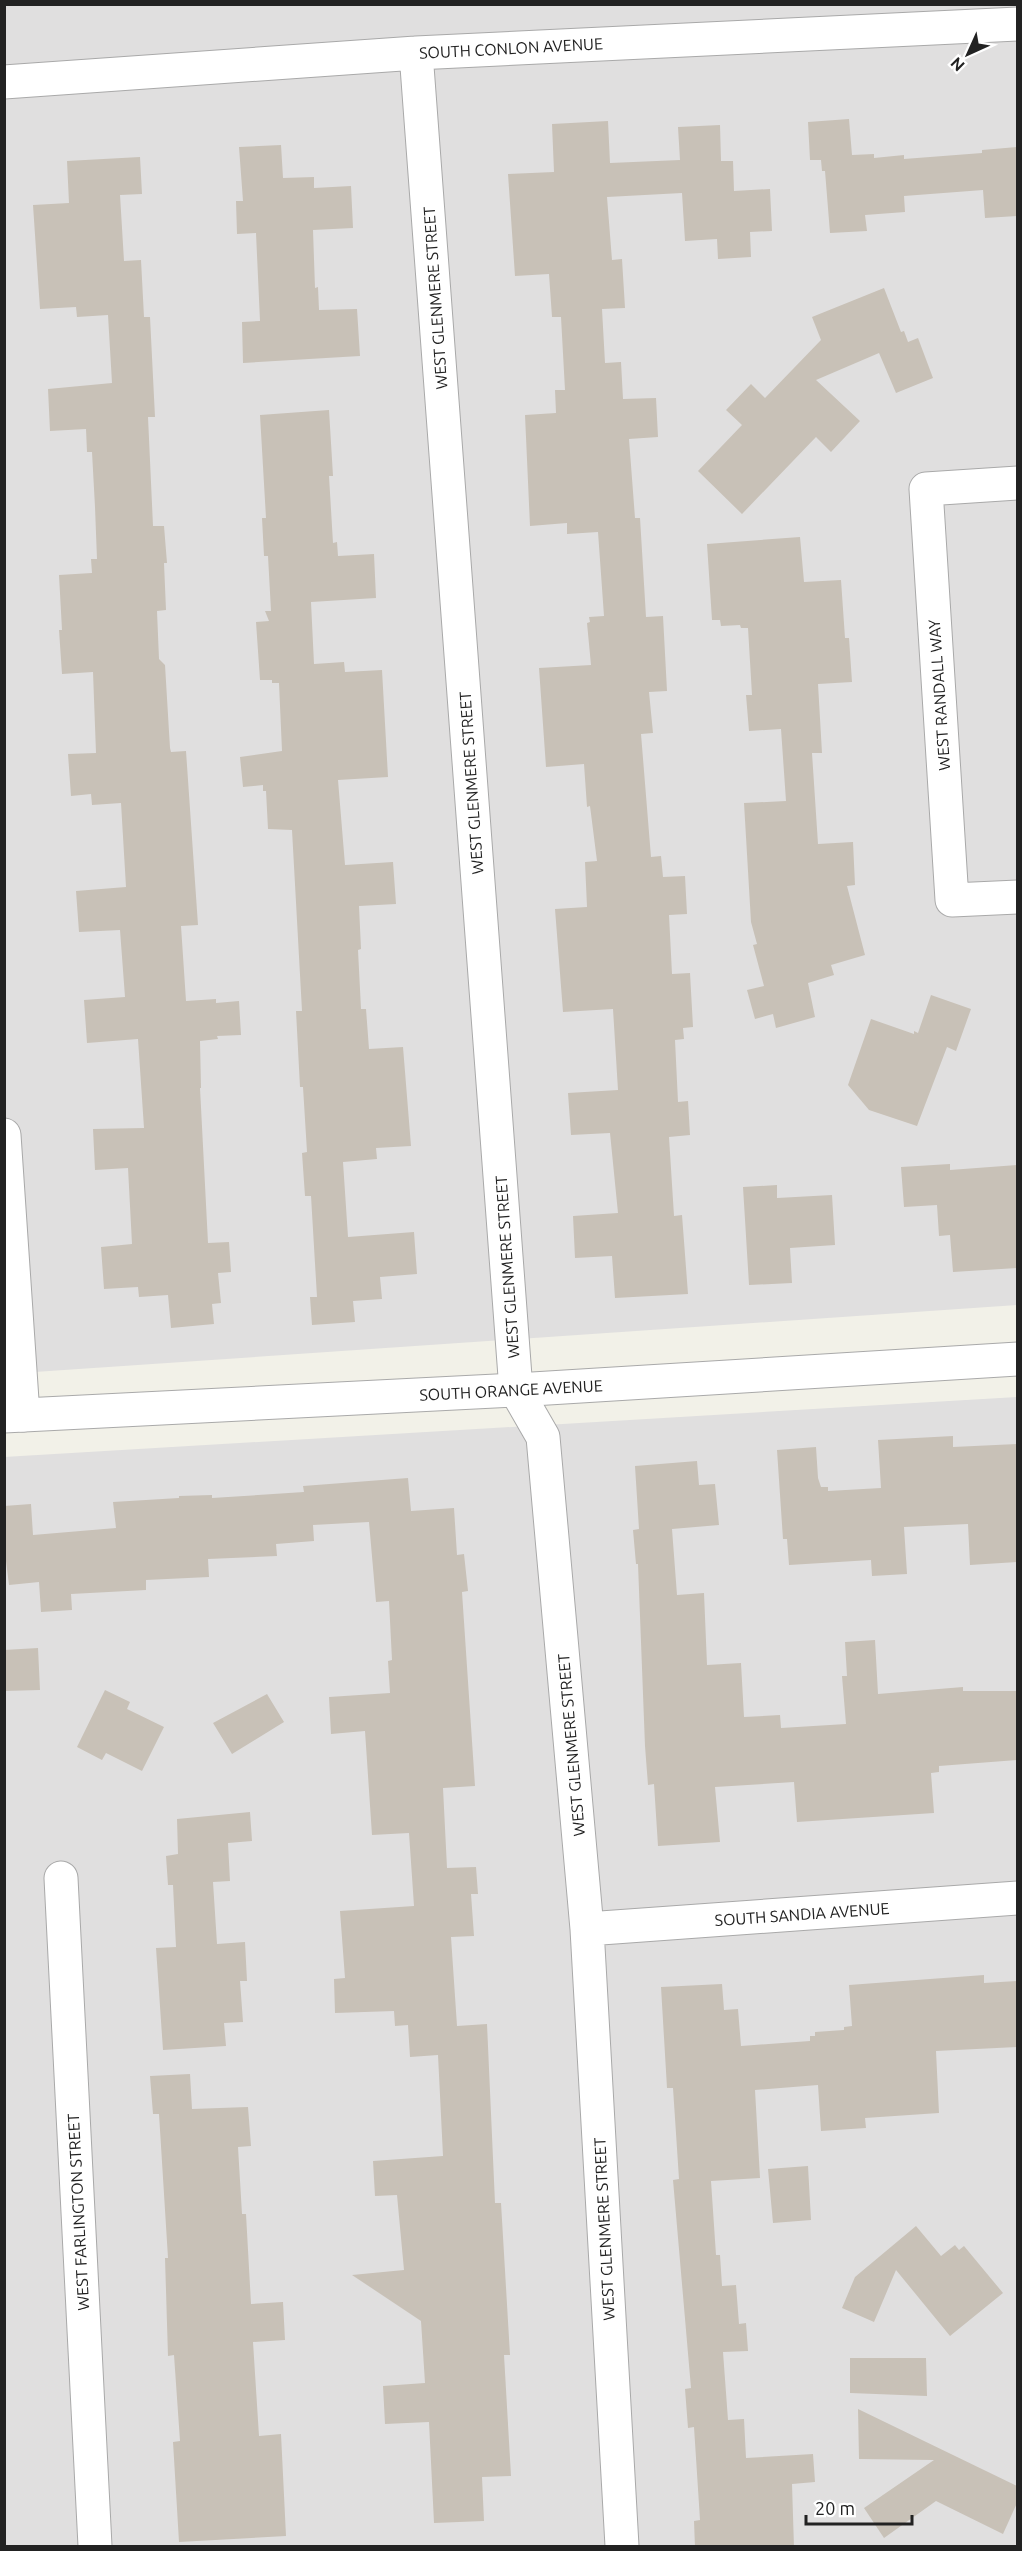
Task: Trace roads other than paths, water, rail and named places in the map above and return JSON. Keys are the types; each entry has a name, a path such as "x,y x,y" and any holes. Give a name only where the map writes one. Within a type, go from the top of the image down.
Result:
{"street":[{"name":"SOUTH CONLON AVENUE","path":"4,82 416,53 1017,24"},
{"name":"WEST GLENMERE STREET","path":"416,53 516,1390 543,1437 587,1929 622,2547"},
{"name":"WEST RANDALL WAY","path":"1017,483 926,489 952,900 1017,897"},
{"path":"4,1135 14,1415"},
{"name":"SOUTH ORANGE AVENUE","path":"14,1415 516,1390 1017,1359"},
{"name":"WEST FARLINGTON STREET","path":"62,1878 95,2547"},
{"name":"SOUTH SANDIA AVENUE","path":"587,1929 1017,1898"}]}
